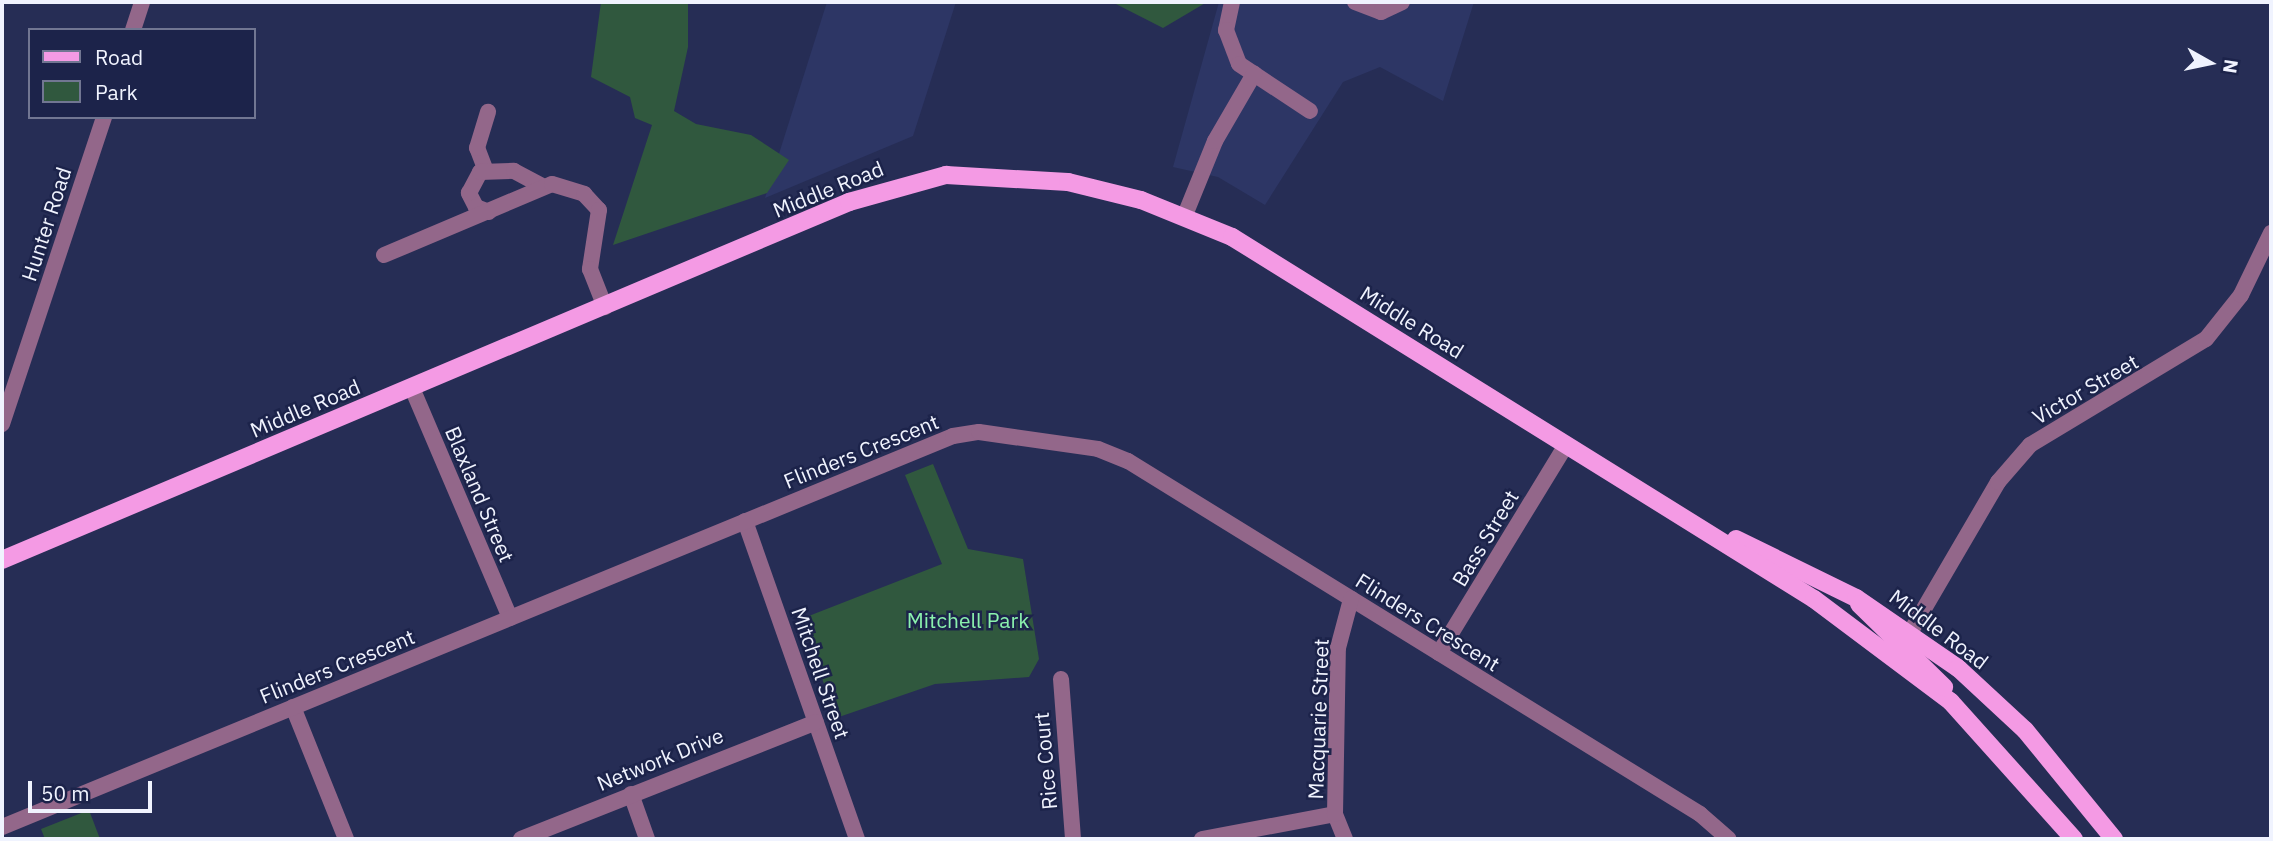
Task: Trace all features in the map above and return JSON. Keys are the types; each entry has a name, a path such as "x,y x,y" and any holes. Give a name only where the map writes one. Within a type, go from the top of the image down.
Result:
{"main road":[{"name":"Middle Road","path":"2,560 849,202 946,176 1068,182 1185,215 1232,237 1814,599 1951,702 2074,839"},
{"name":"Middle Road","path":"1651,498 1856,598 1911,631 2025,730 2114,839"},
{"path":"1856,598 1873,622 1942,684 1951,702"}],"street":[{"path":"134,28 142,2"},
{"path":"1232,2 1228,44 1254,75 1310,111"},
{"path":"1355,2 1381,12 1402,2"},
{"path":"1185,215 1215,141 1254,75"},
{"path":"486,171 477,148 488,112"},
{"name":"Hunter Road","path":"2,424 103,119"},
{"path":"489,212 475,207 469,193 473,178 486,171 514,171 540,185 584,194 598,210 590,269 605,307"},
{"path":"384,255 489,212 540,185"},
{"name":"Victor Street","path":"1911,631 1998,482 2030,446 2206,339 2241,295 2271,233"},
{"name":"Blaxland Street","path":"412,388 510,618"},
{"name":"Flinders Crescent","path":"2,827 953,436 979,432 1098,449 1128,461 1700,814 1729,839"},
{"name":"Bass Street","path":"1439,653 1566,444"},
{"name":"Mitchell Street","path":"746,521 857,839"},
{"name":"Macquarie Street","path":"1346,839 1335,814 1338,648 1351,599"},
{"name":"Rice Court","path":"1061,679 1073,839"},
{"path":"293,707 346,839"},
{"name":"Network Drive","path":"521,839 816,722"},
{"path":"631,794 647,839"},
{"path":"1202,839 1335,814"}],"shaded area":[{"path":"827,2 956,2 913,136 765,198"},
{"path":"1219,2 1474,2 1443,101 1380,67 1343,82 1265,205 1218,177 1173,167"}],"green space":[{"path":"601,2 688,2 688,47 674,111 696,124 751,135 789,160 767,193 613,245 652,125 635,118 630,97 591,77"},
{"path":"1112,2 1207,2 1163,28"},
{"name":"Mitchell Park","path":"933,464 968,549 1023,559 1039,659 1029,677 935,684 836,718 801,619 942,564 905,475"},
{"path":"89,810 100,839 45,839 41,829"}]}
